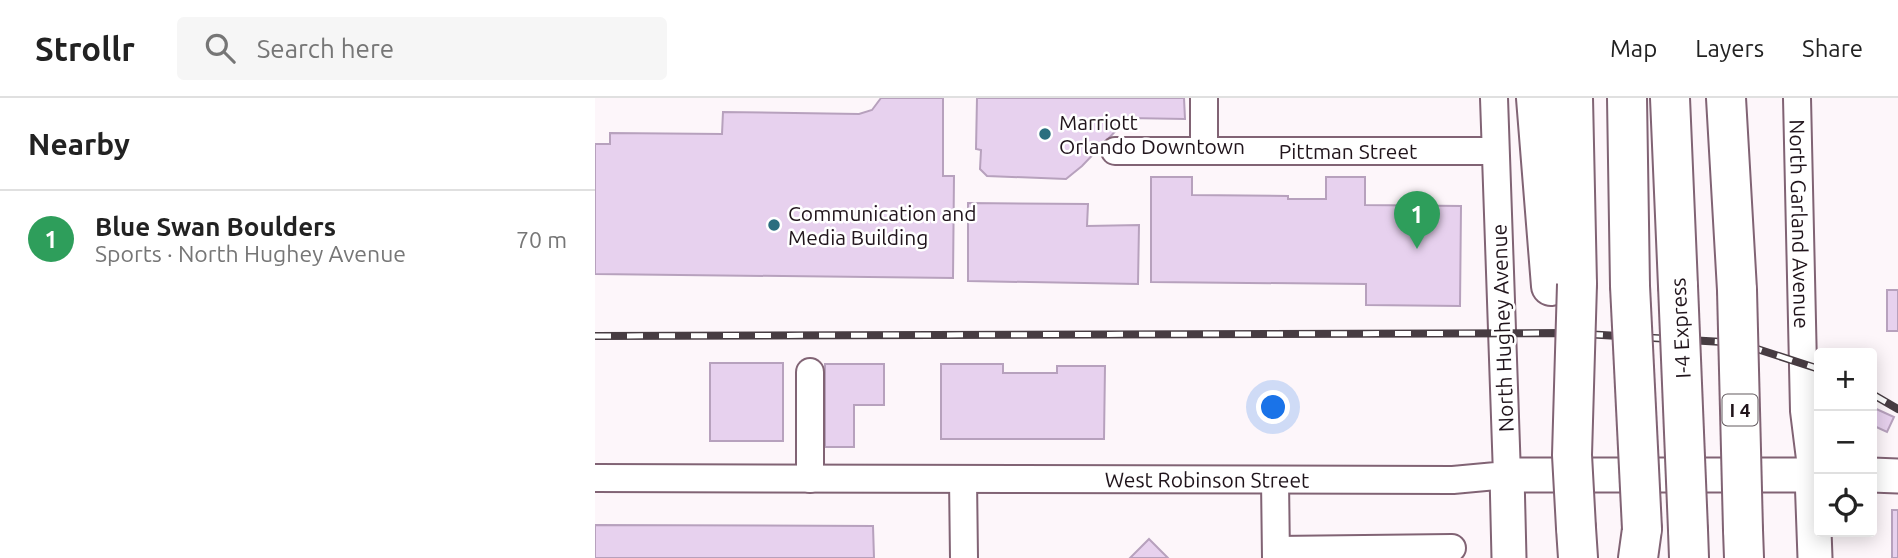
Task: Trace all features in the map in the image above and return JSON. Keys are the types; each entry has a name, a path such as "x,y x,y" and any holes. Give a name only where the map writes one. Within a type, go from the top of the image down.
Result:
{"highway":[{"path":"1535,98 1564,285"},
{"path":"1573,98 1564,285 1577,543"},
{"path":"1627,98 1630,286 1641,548"},
{"name":"I-4 Express","path":"1670,98 1688,544"},
{"name":"I 4","path":"1730,107 1738,290 1743,544"}],"main road":[{"name":"West Robinson Street","path":"1507,475 1814,475"},
{"name":"North Hughey Avenue","path":"1507,475 1509,558"},
{"path":"1877,475 1898,476"},
{"name":"North Garland Avenue","path":"1815,537 1815,558"}],"street":[{"path":"1204,98 1204,151"},
{"name":"North Hughey Avenue","path":"1493,98 1507,475"},
{"name":"North Garland Avenue","path":"1797,98 1804,411 1816,474"},
{"name":"Pittman Street","path":"1115,151 1495,151"},
{"path":"810,372 810,479"},
{"name":"West Robinson Street","path":"595,478 1453,480 1507,475"},
{"path":"963,479 964,558"},
{"path":"1275,480 1276,554 1452,548"}],"building":[{"name":"Communication and Media Building","path":"881,98 943,98 943,176 954,176 953,278 595,274 595,144 610,144 610,133 722,134 723,112 859,114 872,110"},
{"name":"Marriott Orlando Downtown","path":"977,98 1184,98 1185,119 1128,118 1066,179 987,176 980,169 981,150 976,149"},
{"path":"1151,177 1192,177 1192,195 1326,199 1326,177 1365,177 1365,205 1461,206 1460,306 1366,305 1366,284 1151,282"},
{"path":"968,203 1088,204 1087,226 1139,225 1138,284 968,281"},
{"path":"1887,290 1898,290 1898,331 1887,331"},
{"path":"710,363 783,363 783,441 710,441"},
{"path":"825,364 884,364 884,405 854,405 854,447 825,447"},
{"path":"941,364 1003,364 1003,373 1057,373 1057,366 1105,366 1104,439 941,439"},
{"path":"1877,409 1894,417 1887,432 1877,427"},
{"path":"1892,510 1898,510 1898,558 1892,558"},
{"path":"595,525 873,526 874,558 595,558"},
{"path":"1149,539 1168,558 1130,558"}],"railway":[{"path":"595,336 1567,333 1723,342 1748,346 1814,367"},
{"path":"1877,397 1898,409"}],"place":[{"name":"Marriott Orlando Downtown","path":"1045,134"},
{"name":"Communication and Media Building","path":"774,225"},
{"name":"Blue Swan Boulders","path":"1417,249"}]}
